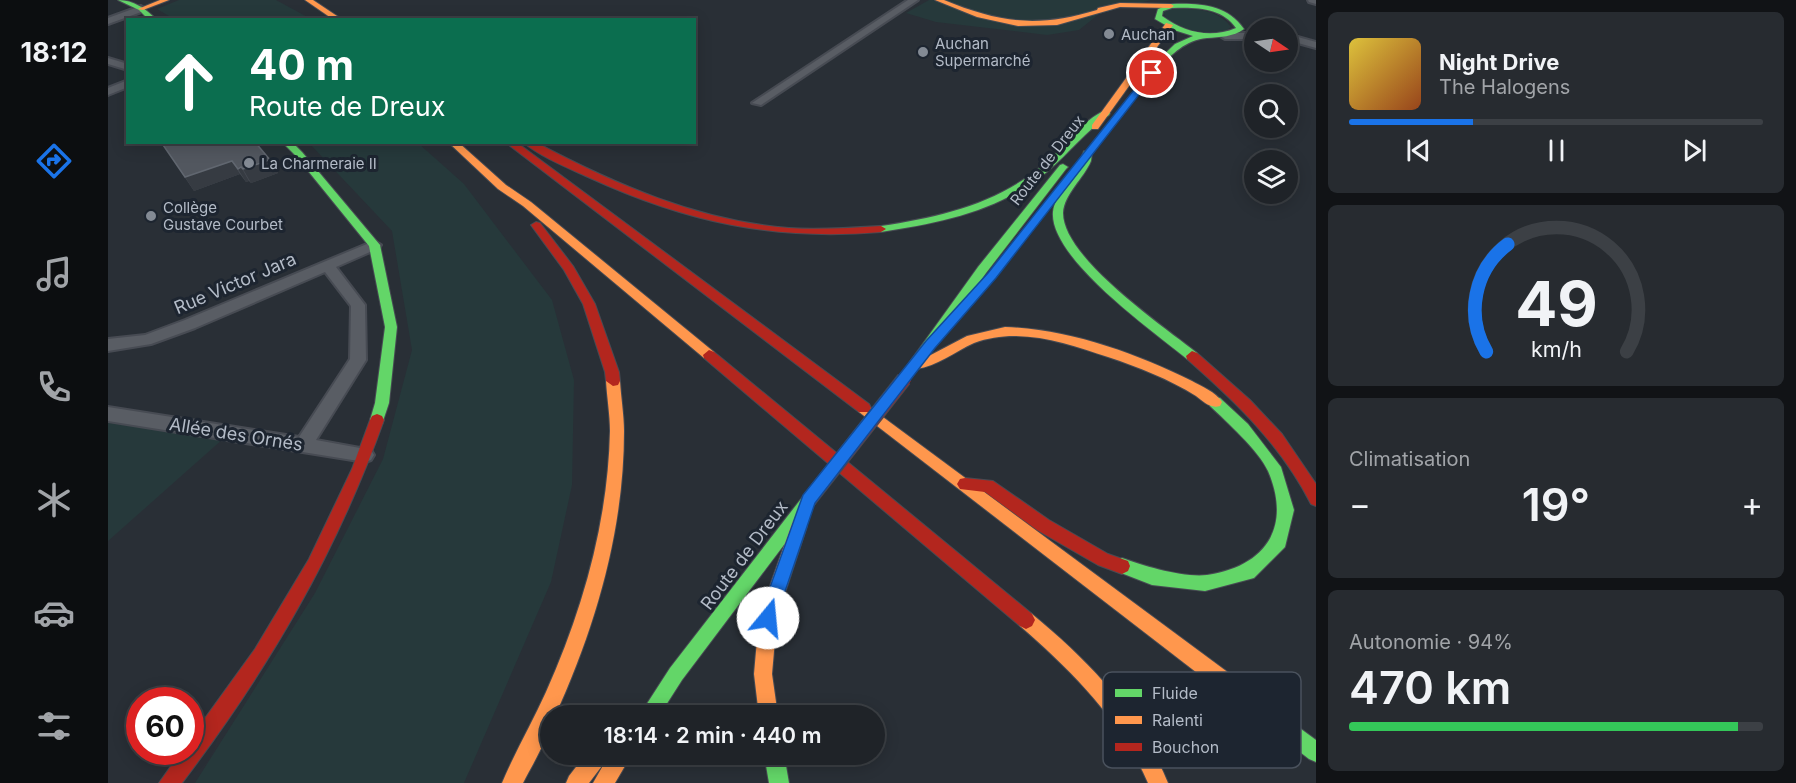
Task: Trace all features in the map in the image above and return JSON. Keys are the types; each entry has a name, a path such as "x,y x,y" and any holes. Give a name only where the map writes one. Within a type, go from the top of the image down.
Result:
{"main road":[{"path":"137,4 166,0"},
{"path":"308,0 337,18"},
{"path":"938,0 984,18 1025,24 1068,23 1114,5 1205,8 1230,17 1240,24 1240,29 1226,36 1206,36 1136,11 1100,11"},
{"path":"1177,6 1200,0"},
{"path":"1225,0 1221,6 1230,17"},
{"path":"137,4 152,18"},
{"name":"Route de Dreux","path":"649,705 676,674 808,500 904,380 982,270 1106,113 1164,22 1159,11 1177,6"},
{"name":"Route de Dreux","path":"931,344 992,275 1170,50 1191,37 1206,36"},
{"path":"530,144 560,162 601,181 646,199 694,214 747,225 817,232 886,230 947,218 996,200 1036,176 1092,121 1106,113"},
{"path":"169,783 208,734 297,599 336,525 365,455 382,403 391,327 374,244 288,144"},
{"path":"454,144 1070,656 1103,694"},
{"path":"512,144 965,484 1210,672"},
{"path":"1088,153 1088,162 1064,192 1056,210 1060,228 1073,253 1091,272 1228,386 1271,428 1307,477 1316,499"},
{"path":"502,186 545,236 575,276 596,318 610,365 616,408 615,469 610,525 595,584 565,675 512,783"},
{"path":"916,364 933,362 951,349 972,339 1005,331 1035,334 1076,343 1168,374 1213,400 1243,428 1274,467 1286,510 1279,542 1248,572 1205,583 1152,577 1104,560 1043,525 988,486 965,484"},
{"path":"767,705 763,674 768,618 808,500"},
{"path":"1301,742 1316,753"},
{"path":"576,783 590,765"},
{"path":"603,765 603,783"},
{"path":"603,783 615,765"},
{"path":"776,765 779,783"},
{"path":"1154,768 1158,783"}],"street":[{"path":"757,103 914,0"},
{"path":"108,19 137,4"},
{"path":"1230,17 1244,22"},
{"path":"1226,36 1244,36"},
{"path":"1298,42 1316,46"},
{"path":"108,61 126,66"},
{"path":"108,92 126,84"},
{"name":"Rue Victor Jara","path":"108,345 146,340 190,324 374,244"},
{"path":"303,445 358,360 358,305 327,265"},
{"name":"Allée des Ornés","path":"108,414 365,455"}],"shaded area":[{"path":"179,0 276,0 309,18 172,18 157,9"},
{"path":"929,0 1151,0 1099,14 1079,30 1047,35 936,22 906,13"},
{"path":"1168,9 1203,10 1225,20 1231,27 1217,33 1192,30 1169,23 1163,12"},
{"path":"310,144 419,144 464,184 552,300 574,380 572,485 551,582 464,783 195,783 315,593 383,459 412,350 392,231"},
{"path":"108,423 224,438 108,541"}],"building":[{"path":"162,144 257,144 270,160 243,169 241,167 238,169 232,161 185,177"}],"traffic: fast":[{"path":"121,0 141,9 152,18"},
{"path":"1171,6 1210,8 1220,11 1235,21 1240,29 1220,36 1187,32 1158,17 1160,10 1171,6"},
{"path":"1156,67 1178,46 1191,39 1206,36"},
{"path":"881,229 946,217 1008,194 1044,169 1106,113"},
{"path":"288,144 374,245 391,327 382,403 377,420"},
{"path":"1087,153 1083,169 1060,205 1058,214 1062,231 1073,251 1091,271 1135,311 1192,356"},
{"path":"914,366 982,270 1063,167"},
{"path":"1122,566 1152,577 1205,583 1248,572 1279,542 1286,510 1274,467 1243,428 1215,402"},
{"path":"655,705 676,674 809,500"},
{"path":"1301,740 1316,752"},
{"path":"776,765 779,783"}],"traffic: slow":[{"path":"141,9 166,0"},
{"path":"308,0 337,18"},
{"path":"938,0 980,16 1018,24 1057,23 1120,5 1171,6"},
{"path":"1095,127 1169,25"},
{"path":"454,144 502,187 527,204 709,355"},
{"path":"916,364 932,360 959,345 985,335 1005,331 1026,332 1052,336 1114,354 1173,378 1198,390 1215,402"},
{"path":"512,783 533,742 570,657 599,569 609,524 615,478 617,419 613,381"},
{"path":"864,408 1212,672"},
{"path":"767,705 763,674 768,617 799,526"},
{"path":"1026,620 1066,655 1103,693"},
{"path":"576,783 590,765"},
{"path":"603,783 615,765"},
{"path":"1151,768 1158,783"}],"traffic: jam":[{"path":"512,144 864,408"},
{"path":"531,144 568,164 653,200 743,225 788,231 835,233 881,229"},
{"path":"536,225 569,269 589,304 613,381"},
{"path":"709,355 1026,620"},
{"path":"1192,356 1245,404 1277,438 1305,477 1316,499"},
{"path":"809,500 904,379"},
{"path":"169,783 232,699 289,610 338,517 377,420"},
{"path":"965,484 988,486 1043,525 1104,560 1122,566"}],"place":[{"name":"Auchan","path":"1109,34"},
{"name":"Auchan Supermarché","path":"923,52"},
{"name":"La Charmeraie II","path":"249,163"},
{"name":"Collège Gustave Courbet","path":"151,216"}],"route":[{"path":"768,618 782,571 808,500 931,344 992,275 1152,73"}]}
